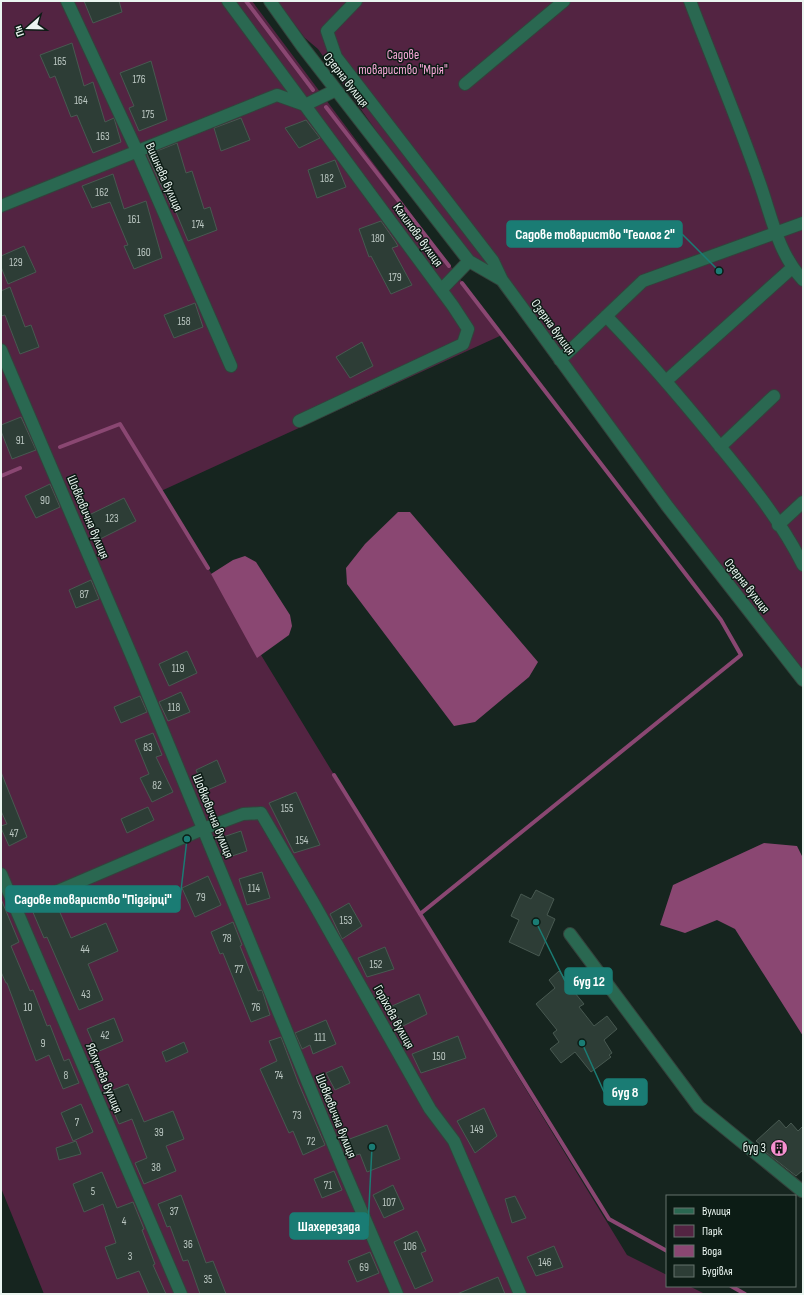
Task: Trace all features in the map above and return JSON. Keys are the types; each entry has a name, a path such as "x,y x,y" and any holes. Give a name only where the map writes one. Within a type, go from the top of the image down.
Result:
{"street":[{"name":"Вишнева вулиця","path":"67,1 137,150 231,366"},
{"name":"Калинова вулиця","path":"228,1 441,290 468,329 463,344 300,421"},
{"name":"Озерна вулиця","path":"270,1 302,46 469,261 502,280 668,507 803,680"},
{"path":"356,1 327,31 336,56 493,261 502,280"},
{"path":"465,84 564,1"},
{"path":"690,1 760,184 776,234 792,268 803,280"},
{"path":"1,206 137,150 277,95 305,105 336,90"},
{"path":"560,360 643,281 803,223"},
{"path":"441,290 469,261"},
{"path":"666,381 792,268"},
{"path":"606,316 666,381 744,476 795,550 803,565"},
{"name":"Шовковична вулиця","path":"1,350 136,666 342,1168 397,1294"},
{"path":"720,447 774,396"},
{"path":"778,525 803,502"},
{"name":"Горіхова вулиця","path":"203,829 243,814 261,813 430,1109 454,1141 520,1294"},
{"path":"16,909 203,829"},
{"name":"Яблунева вулиця","path":"1,874 181,1294"},
{"path":"570,934 699,1107 800,1193"}],"green space":[{"path":"1,1 252,1 502,335 161,491 627,1255 666,1274 666,1287 691,1287 705,1294 44,1294 1,1188"},
{"name":"Садове товариство \"Мрія\"","path":"277,1 803,1 803,680 502,280 469,261 318,49 305,38"}],"water":[{"path":"398,512 410,512 538,662 529,677 475,722 454,726 347,584 346,568 365,544"},
{"path":"245,556 256,562 290,615 292,626 289,635 257,658 211,574 233,560"},
{"path":"764,843 797,846 803,858 803,1036 735,929 717,920 685,933 660,925 673,885"}],"building":[{"path":"84,1 119,1 122,12 93,23"},
{"path":"72,43 84,86 93,82 105,122 114,118 121,142 93,153 77,115 71,117 55,76 50,78 40,55"},
{"path":"151,61 167,120 139,131 129,108 134,106 120,73"},
{"path":"241,118 250,140 221,151 214,128"},
{"path":"306,120 320,138 299,148 285,128"},
{"path":"177,143 186,173 192,171 204,209 210,207 217,230 188,241 173,205 171,206 147,155"},
{"path":"335,160 346,187 317,198 308,170"},
{"path":"113,174 124,209 146,201 162,258 134,269 124,246 128,245 110,202 92,208 82,186"},
{"path":"381,221 398,246 392,248 412,285 391,294 371,256 369,257 359,229"},
{"path":"24,246 36,272 8,284 1,267 1,256"},
{"path":"10,287 25,327 31,325 39,347 20,354 5,315 1,316 1,291"},
{"path":"195,303 203,327 174,338 164,315"},
{"path":"362,342 373,366 350,378 336,357"},
{"path":"21,417 36,450 12,459 1,431 1,425"},
{"path":"50,484 60,507 36,518 25,496"},
{"path":"124,498 136,521 100,539 89,515"},
{"path":"91,580 99,599 76,608 69,590"},
{"path":"187,651 197,673 169,686 159,664"},
{"path":"181,692 190,712 168,721 159,702"},
{"path":"140,696 147,712 121,723 114,707"},
{"path":"153,733 162,755 156,757 173,792 152,802 140,778 149,774 135,740"},
{"path":"217,760 226,782 205,791 196,770"},
{"path":"1,772 27,837 9,846 1,828 1,826 7,824 1,811"},
{"path":"296,792 320,845 294,853 269,803"},
{"path":"148,807 154,820 127,833 121,819"},
{"path":"241,831 247,851 229,857 223,837"},
{"path":"262,872 270,898 247,905 239,879"},
{"path":"208,876 221,905 195,917 182,888"},
{"path":"536,890 554,899 547,915 555,919 539,956 509,942 519,920 511,916 521,894 531,899"},
{"path":"1,899 19,942 11,946 30,991 33,990 47,1026 50,1025 64,1061 69,1059 79,1083 63,1089 49,1055 36,1061 7,983 1,972"},
{"path":"55,901 71,938 106,923 118,951 88,964 103,1000 79,1010 47,937 44,938 32,910"},
{"path":"349,903 362,926 342,939 330,914"},
{"path":"233,922 242,945 240,946 258,991 262,990 270,1015 251,1022 223,953 220,954 211,932"},
{"path":"385,947 394,969 367,977 358,958"},
{"path":"559,971 567,981 571,978 580,990 575,993 584,1004 579,1007 594,1026 607,1016 617,1029 604,1040 612,1053 609,1055 611,1057 591,1072 575,1052 561,1063 550,1049 559,1042 553,1033 557,1030 536,1004 555,988 549,980"},
{"path":"419,994 427,1014 403,1026 392,1006"},
{"path":"114,1018 123,1041 97,1052 87,1029"},
{"path":"326,1020 336,1044 313,1054 310,1045 302,1049 295,1033"},
{"path":"458,1036 466,1058 421,1073 412,1054"},
{"path":"281,1037 298,1082 325,1145 303,1155 293,1131 289,1133 260,1069 277,1061 269,1041"},
{"path":"184,1042 188,1052 166,1062 162,1052"},
{"path":"342,1066 350,1083 335,1090 326,1073"},
{"path":"128,1084 144,1122 173,1111 184,1139 166,1146 176,1171 144,1184 135,1163 147,1158 132,1119 119,1124 106,1093"},
{"path":"81,1104 93,1132 73,1141 61,1113"},
{"path":"484,1108 497,1136 475,1153 457,1121"},
{"name":"буд 3","path":"779,1120 786,1128 791,1123 798,1131 803,1126 803,1170 796,1176 758,1146 760,1144 756,1141"},
{"path":"387,1125 400,1159 367,1172 360,1154 353,1156 347,1140"},
{"path":"76,1141 81,1154 59,1160 56,1148"},
{"path":"334,1171 342,1190 322,1198 314,1179"},
{"path":"102,1172 117,1208 133,1202 144,1229 142,1230 155,1264 153,1265 166,1294 149,1294 139,1271 117,1279 105,1247 116,1243 103,1204 84,1212 73,1184"},
{"path":"393,1185 404,1209 384,1218 373,1195"},
{"path":"181,1195 206,1263 213,1261 226,1294 200,1294 188,1260 183,1261 170,1226 167,1227 158,1204"},
{"path":"515,1196 526,1218 512,1223 505,1199"},
{"path":"352,1215 359,1232 341,1239 334,1222"},
{"path":"417,1231 426,1251 421,1253 433,1281 415,1289 394,1242"},
{"path":"554,1246 563,1267 536,1276 527,1257"},
{"path":"370,1252 379,1273 357,1282 348,1261"},
{"path":"498,1277 505,1294 457,1294"}],"waterway":[{"path":"246,1 313,90"},
{"path":"326,107 449,266"},
{"path":"420,914 741,655 721,620 462,283"},
{"path":"60,447 120,424 208,568"},
{"path":"1,476 20,468"},
{"path":"334,775 609,1219 666,1250"},
{"path":"733,1287 745,1294"}],"place":[{"name":"Садове товариство \"Геолог 2\"","path":"719,271"},
{"name":"Садове товариство \"Підгірці\"","path":"187,839"},
{"name":"буд 12","path":"536,922"},
{"name":"буд 8","path":"582,1043"},
{"name":"Шахерезада","path":"372,1147"},
{"name":"буд 3","path":"779,1148"}]}
